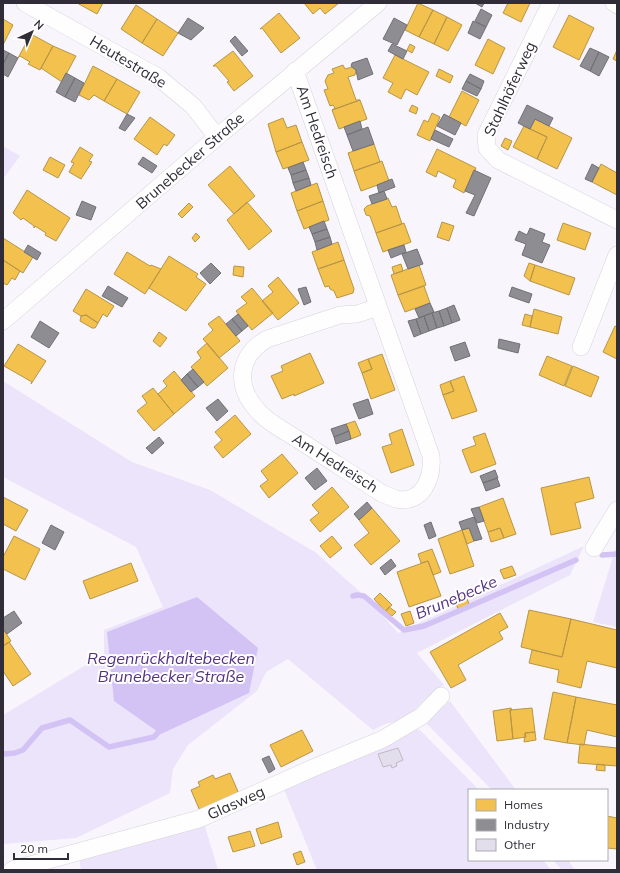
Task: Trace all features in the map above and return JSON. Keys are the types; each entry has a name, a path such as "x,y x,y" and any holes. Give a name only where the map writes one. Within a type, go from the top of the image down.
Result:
{"street":[{"name":"Heutestraße","path":"25,3 158,77 193,106 217,137"},
{"name":"Brunebecker Straße","path":"3,321 217,137 378,3"},
{"name":"Stahlhöferweg","path":"551,3 486,135 487,148 498,160 617,220"},
{"name":"Am Hedreisch","path":"295,71 431,456 432,471 428,483 416,496 407,499 396,499 381,493 267,420 250,401 242,379 246,361 250,352 258,344 267,339 340,315 357,314 378,307"},
{"path":"580,347 617,255"},
{"path":"594,548 617,510"},
{"name":"Glasweg","path":"12,870 199,819 313,768 383,739 422,716 441,696"}],"shaded area":[{"path":"3,146 20,156 3,179"},
{"path":"3,381 132,462 210,490 315,552 366,597 398,633 584,546 570,575 417,653 444,685 425,699 406,719 385,724 373,730 288,659 266,672 257,691 188,745 173,769 170,793 76,838 3,844 3,715 104,654 104,630 163,607 136,547 3,477"},
{"path":"615,550 617,550 617,627 593,622"},
{"path":"450,701 515,789 491,789 425,722"},
{"path":"413,725 418,730 419,729 478,789 468,789 468,861 544,861 551,870 317,870 283,787"},
{"path":"204,823 218,870 81,870 79,857"},
{"path":"554,861 569,861 575,870 562,870"}],"water":[{"name":"Regenrückhaltebecken Brunebecker Straße","path":"197,597 258,648 249,693 161,734 114,701 107,632"}],"building: Homes":[{"path":"77,3 103,3 97,14"},
{"path":"304,3 339,3 325,14 320,8 313,14"},
{"path":"418,3 433,10 419,37 405,30"},
{"path":"508,3 530,3 521,22 503,13"},
{"path":"136,5 157,19 142,43 121,29"},
{"path":"433,10 447,17 434,44 419,37"},
{"path":"279,13 300,38 281,53 262,28 260,29"},
{"path":"569,15 594,28 579,60 553,47"},
{"path":"447,17 462,25 448,51 434,44"},
{"path":"3,19 13,25 3,45"},
{"path":"157,19 178,33 163,56 142,43"},
{"path":"31,34 53,46 40,70 28,64 30,62 20,56 18,58"},
{"path":"488,39 505,48 493,74 475,65"},
{"path":"410,44 415,47 412,53 407,50"},
{"path":"53,46 76,56 62,82 41,68"},
{"path":"617,50 617,61 613,59"},
{"path":"233,51 253,76 234,91 227,82 229,81 216,66 213,66"},
{"path":"395,55 429,72 417,95 406,89 401,99 388,92 393,83 383,78"},
{"path":"343,65 345,69 352,67 356,70 355,75 348,77 356,100 360,100 332,110 335,108 333,105 330,106 324,90 328,89 325,81 328,75 334,73 332,69"},
{"path":"93,66 117,79 104,101 94,95 89,100 79,95"},
{"path":"439,69 453,76 450,83 436,76"},
{"path":"117,79 140,92 127,114 104,101"},
{"path":"462,91 479,100 466,126 449,117"},
{"path":"360,100 367,119 339,129 332,110"},
{"path":"412,105 418,108 416,114 409,111"},
{"path":"432,113 440,117 430,141 417,135 424,120 428,122"},
{"path":"150,117 175,135 167,146 164,144 157,155 134,139"},
{"path":"283,118 287,128 296,125 302,142 276,152 268,124"},
{"path":"535,119 572,138 557,169 537,159 547,137 530,129"},
{"path":"524,126 547,137 537,159 513,147"},
{"path":"505,138 512,141 508,150 501,146"},
{"path":"302,142 309,160 283,169 276,152"},
{"path":"374,144 380,162 354,171 348,153"},
{"path":"80,147 93,155 89,161 92,162 81,179 69,172 74,163 71,162"},
{"path":"437,149 476,168 464,193 453,187 456,180 438,171 436,177 426,172"},
{"path":"50,157 65,165 58,178 43,170"},
{"path":"382,161 389,181 361,191 354,171"},
{"path":"601,164 617,173 617,195 592,182"},
{"path":"230,166 255,196 234,214 208,185"},
{"path":"317,183 323,201 297,211 291,193"},
{"path":"27,190 70,218 56,241 45,235 46,233 35,226 34,228 34,226 23,218 21,220 13,213"},
{"path":"388,198 392,207 396,206 402,224 376,233 370,216 366,215 364,209 367,206"},
{"path":"323,201 329,220 304,229 297,211"},
{"path":"247,202 272,231 249,250 227,220"},
{"path":"189,203 193,207 182,218 178,214"},
{"path":"442,222 454,226 449,241 437,237"},
{"path":"404,223 411,242 383,252 376,233"},
{"path":"563,223 591,233 585,250 557,240"},
{"path":"196,233 200,237 195,242 192,238"},
{"path":"3,238 33,257 23,273 3,260"},
{"path":"338,242 344,260 318,269 312,252"},
{"path":"127,252 150,266 151,265 161,269 145,294 114,274"},
{"path":"169,256 198,274 196,277 206,284 186,311 149,288"},
{"path":"3,260 20,271 15,280 12,278 7,285 3,283"},
{"path":"344,260 354,289 353,293 337,298 334,291 330,289 329,286 325,287 318,269"},
{"path":"529,263 535,265 530,281 524,276"},
{"path":"401,264 403,271 394,274 392,267"},
{"path":"419,265 426,285 398,295 391,275"},
{"path":"535,265 575,278 569,295 530,281"},
{"path":"234,266 244,267 243,277 233,275"},
{"path":"278,277 299,303 278,320 262,301 273,292 268,286"},
{"path":"424,286 430,303 405,312 398,295"},
{"path":"252,288 273,313 252,330 236,311 247,303 241,297"},
{"path":"86,289 114,306 107,317 103,314 98,323 86,315 81,316 73,311"},
{"path":"534,309 562,317 558,334 530,327"},
{"path":"525,314 532,316 530,327 522,325"},
{"path":"86,315 98,323 95,328 92,328 80,321 81,316"},
{"path":"219,316 240,341 219,358 203,339 213,330 208,324"},
{"path":"615,326 617,327 617,359 603,352"},
{"path":"159,332 167,338 160,347 153,341"},
{"path":"207,343 228,368 207,386 191,367 201,358 197,352"},
{"path":"18,344 46,361 31,384 32,382 4,366"},
{"path":"310,353 324,383 294,396 294,394 282,399 271,376 283,371 281,366"},
{"path":"382,354 395,390 371,399 362,373 372,369 368,359"},
{"path":"547,356 572,366 564,386 539,375"},
{"path":"368,359 372,369 362,373 358,363"},
{"path":"573,366 599,377 591,397 565,386"},
{"path":"174,371 195,396 174,414 158,394 167,386 163,381"},
{"path":"464,376 477,411 452,419 443,395 454,391 450,381"},
{"path":"450,381 454,391 443,395 440,385"},
{"path":"153,388 174,414 154,431 137,411 147,403 142,396"},
{"path":"235,415 251,434 223,458 214,447 222,440 215,432"},
{"path":"355,421 361,435 351,439 346,424"},
{"path":"402,429 414,465 391,473 382,447 392,444 389,434"},
{"path":"485,433 496,464 471,473 462,450 476,445 473,437"},
{"path":"282,454 298,473 269,498 260,486 268,480 261,471"},
{"path":"589,477 594,498 575,503 581,528 551,535 541,488"},
{"path":"332,487 349,507 320,532 310,520 319,513 312,505"},
{"path":"3,497 28,510 16,531 3,524"},
{"path":"503,498 516,534 504,538 500,528 488,532 479,507"},
{"path":"372,508 400,541 371,565 354,545 369,533 359,520"},
{"path":"469,528 474,541 467,544 462,530"},
{"path":"500,528 504,538 491,542 488,532"},
{"path":"462,530 474,566 450,574 438,539"},
{"path":"14,536 40,549 25,580 3,569 3,557"},
{"path":"332,536 342,548 330,558 320,546"},
{"path":"432,549 441,572 433,575 428,561 421,563 418,554"},
{"path":"428,561 441,596 409,607 397,572"},
{"path":"131,563 138,581 90,599 83,581"},
{"path":"512,566 516,575 504,579 500,570"},
{"path":"464,592 470,606 459,611 453,597"},
{"path":"380,593 392,605 385,611 374,599"},
{"path":"389,607 396,612 392,616 386,612"},
{"path":"529,610 571,619 562,657 521,647"},
{"path":"410,611 414,623 406,626 401,614"},
{"path":"500,613 508,627 499,632 503,639 458,665 466,680 451,688 430,652"},
{"path":"571,619 617,630 617,668 587,661 581,688 557,682 559,670 529,663 532,650 562,657"},
{"path":"3,629 11,641 3,646"},
{"path":"9,642 31,674 13,686 3,671 3,646"},
{"path":"553,692 576,697 567,743 544,739"},
{"path":"576,697 617,705 617,737 587,730 584,745 567,743"},
{"path":"511,708 513,739 497,741 493,711"},
{"path":"532,708 535,732 525,733 526,737 513,739 510,710"},
{"path":"302,730 313,751 281,767 270,745"},
{"path":"535,732 536,740 524,742 525,733"},
{"path":"580,744 617,748 617,766 578,763"},
{"path":"597,764 605,765 605,771 596,770"},
{"path":"230,773 239,794 200,811 191,790 200,786 198,782 213,775 215,779"},
{"path":"608,816 617,818 617,849 608,848"},
{"path":"278,822 282,837 261,844 256,829"},
{"path":"250,831 255,846 233,852 228,837"},
{"path":"301,851 305,862 297,865 293,854"}],"building: Industry":[{"path":"475,3 484,3 482,7"},
{"path":"481,9 492,15 486,27 475,21"},
{"path":"188,18 204,28 191,40 178,33"},
{"path":"394,18 407,25 397,45 383,39"},
{"path":"473,21 486,27 480,39 468,33"},
{"path":"235,36 248,51 242,56 230,41"},
{"path":"392,44 407,51 403,59 388,51"},
{"path":"590,48 599,52 590,71 580,66"},
{"path":"3,50 9,53 3,64"},
{"path":"599,52 609,57 599,76 590,71"},
{"path":"9,53 18,58 8,77 3,74 3,64"},
{"path":"367,58 373,74 358,80 356,70 351,66 352,63"},
{"path":"66,73 75,78 65,97 56,92"},
{"path":"470,74 484,81 481,89 466,81"},
{"path":"75,78 84,83 75,102 65,97"},
{"path":"466,81 481,89 477,96 462,89"},
{"path":"527,105 553,118 549,126 535,119 530,129 518,123"},
{"path":"127,114 135,118 125,131 119,128"},
{"path":"444,114 461,123 455,135 437,126"},
{"path":"360,121 362,129 347,135 344,127"},
{"path":"368,127 374,144 353,151 347,135"},
{"path":"435,130 453,139 449,147 431,139"},
{"path":"143,157 157,166 152,173 138,164"},
{"path":"303,162 306,170 291,175 288,168"},
{"path":"592,164 599,168 592,182 585,179"},
{"path":"306,170 309,178 293,183 291,175"},
{"path":"474,170 491,178 474,216 466,213 475,195 465,191"},
{"path":"309,178 311,185 296,191 293,183"},
{"path":"392,179 395,187 379,193 377,185"},
{"path":"384,191 387,199 372,204 369,196"},
{"path":"82,201 96,207 91,220 76,215"},
{"path":"324,221 327,229 312,234 309,227"},
{"path":"530,228 545,234 542,242 550,245 542,263 522,255 526,244 515,240 519,231 527,235"},
{"path":"327,229 330,237 315,242 312,234"},
{"path":"330,237 332,244 317,250 315,242"},
{"path":"28,245 41,253 37,260 24,252"},
{"path":"404,245 406,252 391,258 388,250"},
{"path":"417,249 423,264 408,269 402,254"},
{"path":"211,263 221,273 210,284 200,273"},
{"path":"108,286 128,298 122,307 102,296"},
{"path":"306,287 311,302 304,305 298,289"},
{"path":"512,287 532,294 529,303 509,296"},
{"path":"430,303 434,312 419,318 415,309"},
{"path":"454,305 460,320 452,323 447,308"},
{"path":"447,308 452,323 444,326 439,311"},
{"path":"439,311 444,326 437,328 432,313"},
{"path":"432,313 437,328 429,331 424,316"},
{"path":"238,314 248,326 242,331 232,319"},
{"path":"424,316 429,331 421,334 416,319"},
{"path":"232,319 242,331 236,336 226,324"},
{"path":"416,319 421,334 414,337 408,321"},
{"path":"40,321 59,333 49,348 31,337"},
{"path":"499,339 520,344 518,353 498,348"},
{"path":"465,342 470,356 455,361 450,347"},
{"path":"193,369 204,382 198,387 187,374"},
{"path":"187,374 198,387 191,392 181,380"},
{"path":"218,399 228,411 217,421 206,408"},
{"path":"368,399 373,414 359,419 353,404"},
{"path":"346,424 349,431 334,437 331,429"},
{"path":"349,431 351,439 336,444 334,437"},
{"path":"159,437 164,443 152,454 146,448"},
{"path":"317,468 327,481 315,490 305,478"},
{"path":"495,470 498,478 483,483 480,476"},
{"path":"497,478 500,486 486,491 483,483"},
{"path":"367,502 372,508 359,520 354,514"},
{"path":"479,507 484,521 477,523 471,509"},
{"path":"474,517 482,539 474,541 469,528 462,530 459,522"},
{"path":"431,522 436,536 429,539 424,525"},
{"path":"51,525 64,532 55,550 42,543"},
{"path":"391,559 396,566 385,575 380,568"},
{"path":"14,611 22,623 7,634 3,629 3,618"},
{"path":"269,756 275,769 269,773 262,759"}],"building: Other":[{"path":"398,748 403,760 396,763 397,766 392,768 391,765 383,767 378,754"}],"waterway":[{"name":"Brunebecke","path":"602,555 617,554"},
{"name":"Brunebecke","path":"353,596 364,596 404,630 424,626 576,560"},
{"name":"Brunebecke","path":"3,754 15,753 23,750 42,728 70,720 109,747 154,737 163,727"}]}
